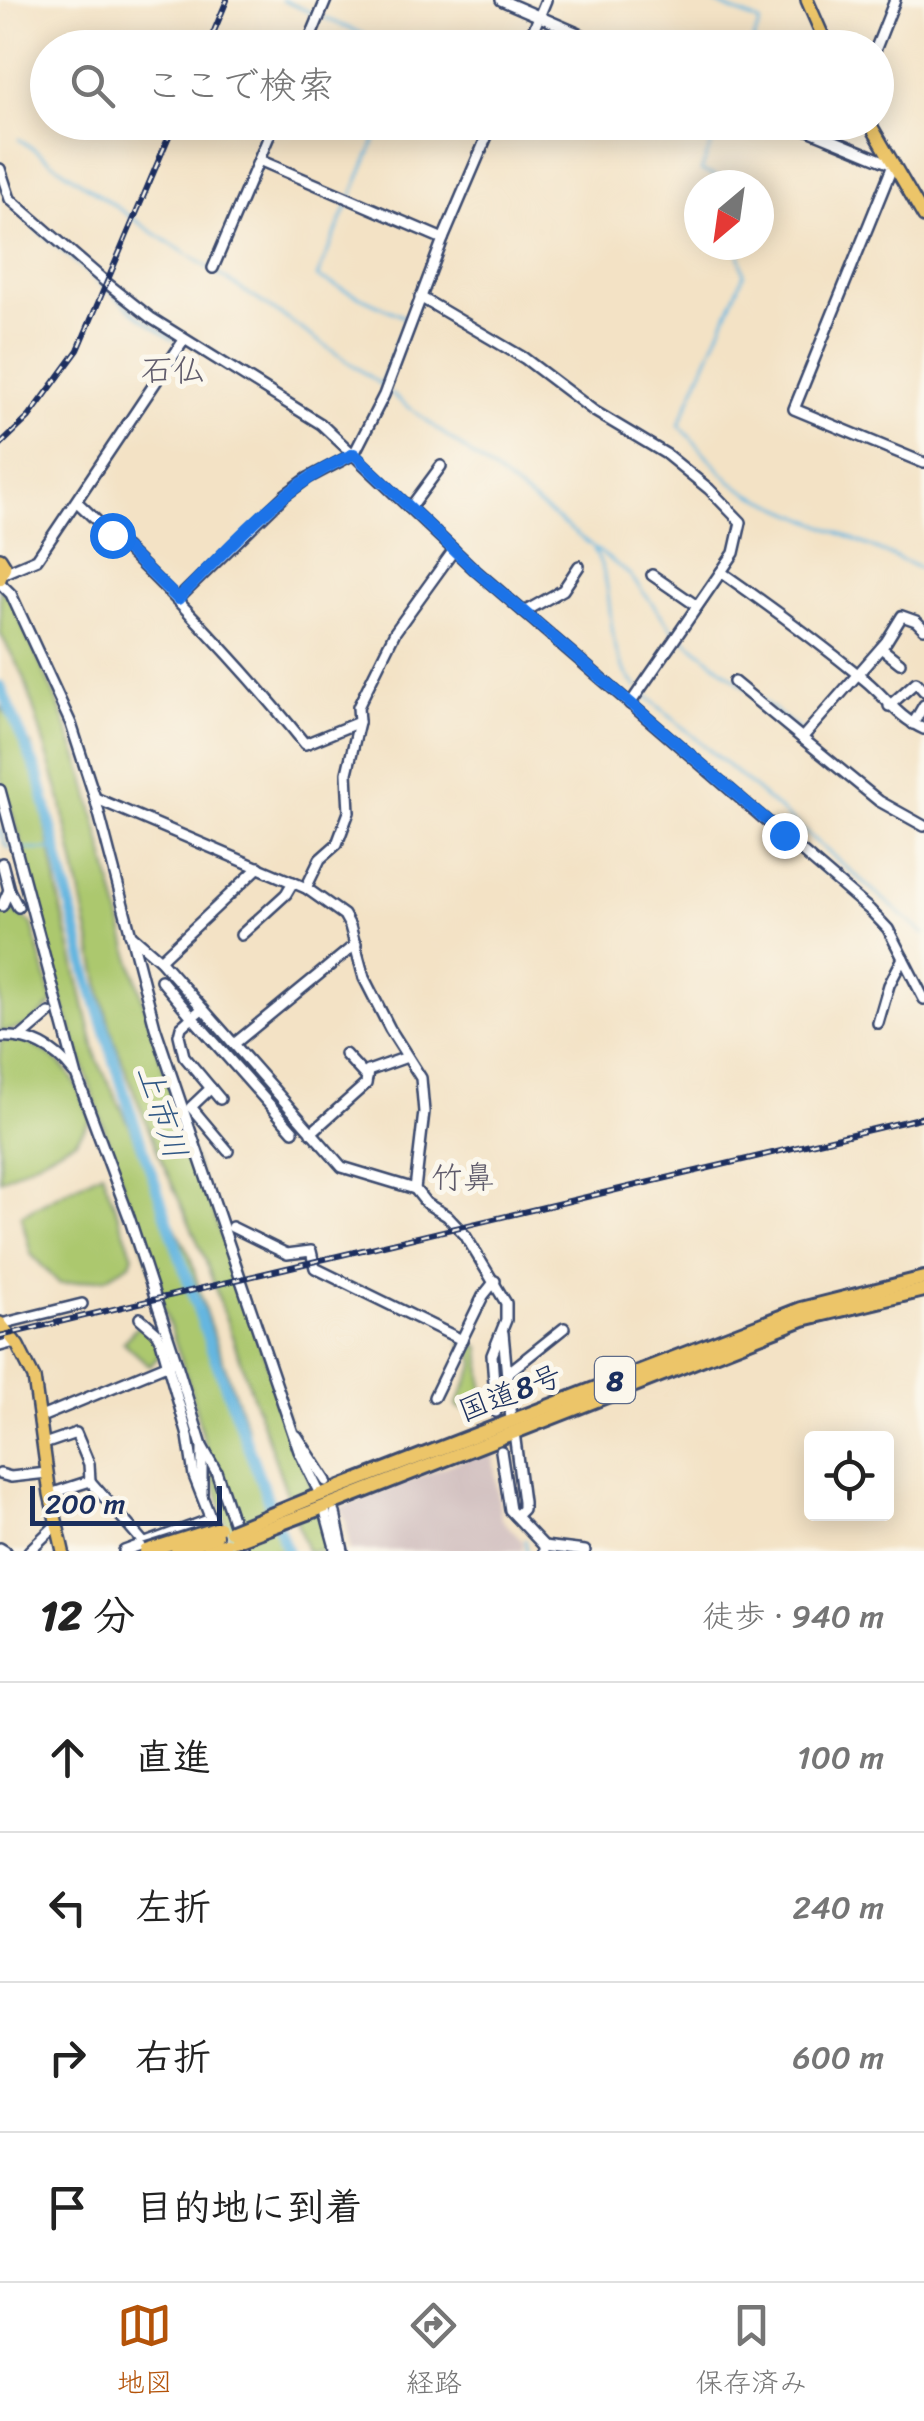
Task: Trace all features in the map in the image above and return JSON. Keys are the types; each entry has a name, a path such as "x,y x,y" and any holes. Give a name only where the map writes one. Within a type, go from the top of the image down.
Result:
{"highway":[{"name":"国道8号","path":"274,1520 801,1308 924,1278"},
{"name":"国道8号","path":"513,1426 803,1320 924,1290"},
{"name":"8","path":"208,1551 274,1520"},
{"name":"8","path":"177,1551 228,1540 274,1520"},
{"name":"8","path":"144,1547 228,1540"}],"main road":[{"path":"807,0 820,30"},
{"path":"879,140 923,213"},
{"path":"0,558 5,566 1,578"},
{"path":"1,1323 34,1378 50,1494 63,1551"}],"street":[{"path":"314,30 326,0"},
{"path":"501,0 571,30"},
{"path":"533,30 546,0"},
{"path":"884,30 896,0"},
{"path":"212,268 267,140"},
{"path":"178,599 285,495 354,454 384,396 443,238 485,140"},
{"path":"833,140 893,165 794,410 924,462"},
{"path":"259,160 443,238"},
{"path":"0,169 5,199 108,284 184,340 320,424 524,612 870,910 888,929 924,999"},
{"path":"420,297 524,358 594,410 666,454 710,489 740,522 734,554 630,704"},
{"path":"184,340 36,559 1,578 72,724 161,1045 292,1430 339,1551"},
{"path":"410,508 441,466"},
{"path":"78,502 238,661 305,744 358,722"},
{"path":"306,888 320,858 337,844 349,812 347,773 358,707 394,632 454,550"},
{"path":"524,612 563,590 579,566"},
{"path":"721,572 857,674 889,706 924,730"},
{"path":"652,576 698,606"},
{"path":"802,738 882,648 902,616 924,629"},
{"path":"882,648 900,664"},
{"path":"734,682 879,801 924,826"},
{"path":"889,706 916,682 924,691"},
{"path":"913,724 924,705"},
{"path":"0,790 77,1077 157,1305 194,1476 228,1540"},
{"path":"95,798 306,888 344,915 364,978 421,1078 424,1099 415,1189"},
{"path":"18,908 1,863 20,860"},
{"path":"160,960 259,867"},
{"path":"241,935 286,894 293,882"},
{"path":"9,890 1,906 35,916"},
{"path":"127,931 160,960 342,1168 415,1189 426,1204 447,1216 465,1235 506,1303 503,1330 523,1502 523,1510 516,1516"},
{"path":"234,1044 356,944"},
{"path":"878,1024 889,986 903,958"},
{"path":"160,980 293,1131"},
{"path":"202,1009 181,1027 181,1049 220,1099"},
{"path":"22,1036 50,1013"},
{"path":"0,1037 22,1036 56,1053 77,1077"},
{"path":"345,1054 367,1078"},
{"path":"311,1133 366,1084 368,1071 408,1057"},
{"path":"211,1088 191,1107 228,1152"},
{"path":"232,1228 287,1254 311,1251 315,1268 462,1340"},
{"path":"434,1396 494,1281"},
{"path":"1,1323 82,1304"},
{"path":"140,1318 156,1332 172,1363 202,1446 216,1471 228,1540"},
{"path":"509,1372 564,1328"},
{"path":"496,1412 492,1356 503,1330"},
{"path":"0,1346 15,1342"},
{"path":"40,1417 172,1363"},
{"path":"44,1444 76,1433 90,1481 144,1547 124,1551"},
{"path":"202,1446 202,1495"},
{"path":"501,1450 510,1510 544,1548 586,1551"},
{"path":"0,1474 11,1477 48,1473"},
{"path":"50,1494 90,1481"},
{"path":"29,1551 56,1525"}],"shaded area":[{"path":"492,1448 501,1518 522,1541 523,1551 350,1551 340,1508"}],"green space":[{"path":"0,588 12,600 61,710 85,778 131,960 174,1104 335,1551 307,1551 204,1256 114,1040 61,800 24,677 0,633"},
{"path":"0,706 31,745 61,906 97,1059 131,1128 152,1184 190,1256 205,1311 246,1425 259,1488 289,1551 233,1551 188,1381 59,993 20,838 0,776"},
{"path":"0,909 16,912 32,924 53,1003 30,1025 0,1033"},
{"path":"18,1039 47,1053 66,1069 91,1120 76,1140 0,1180 0,1041"},
{"path":"102,1172 133,1255 130,1264 106,1278 60,1284 31,1254 21,1215"},
{"path":"141,1323 158,1351 159,1356 150,1366 123,1342"},
{"path":"464,1340 480,1348 485,1413 479,1416 456,1406 475,1365 472,1351 461,1345"}],"waterway":[{"path":"282,0 317,15"},
{"path":"707,0 760,22 757,30"},
{"path":"325,18 353,30"},
{"path":"19,139 384,387"},
{"path":"352,195 375,140"},
{"path":"701,170 713,140"},
{"path":"349,202 317,277 406,318 381,385"},
{"path":"28,221 140,317 174,340"},
{"path":"741,260 744,274 679,425 731,482 750,494 924,570"},
{"path":"390,393 629,574 673,630 803,733"},
{"path":"594,550 602,566 618,655 637,687"},
{"name":"上市川","path":"0,686 39,777 87,973 127,1101 209,1342 287,1551"},
{"path":"643,693 924,934"},
{"path":"0,829 10,848"},
{"path":"18,849 57,850"},
{"path":"525,1540 527,1551"}],"railway":[{"path":"214,30 227,0"},
{"path":"0,445 29,417 78,350 167,140"},
{"path":"0,1336 924,1117"}],"district":[{"name":"石仏","path":"173,370"},
{"name":"竹鼻","path":"463,1177"}],"route":[{"path":"112,535 178,599 285,495 354,454 475,570 784,835"}]}
